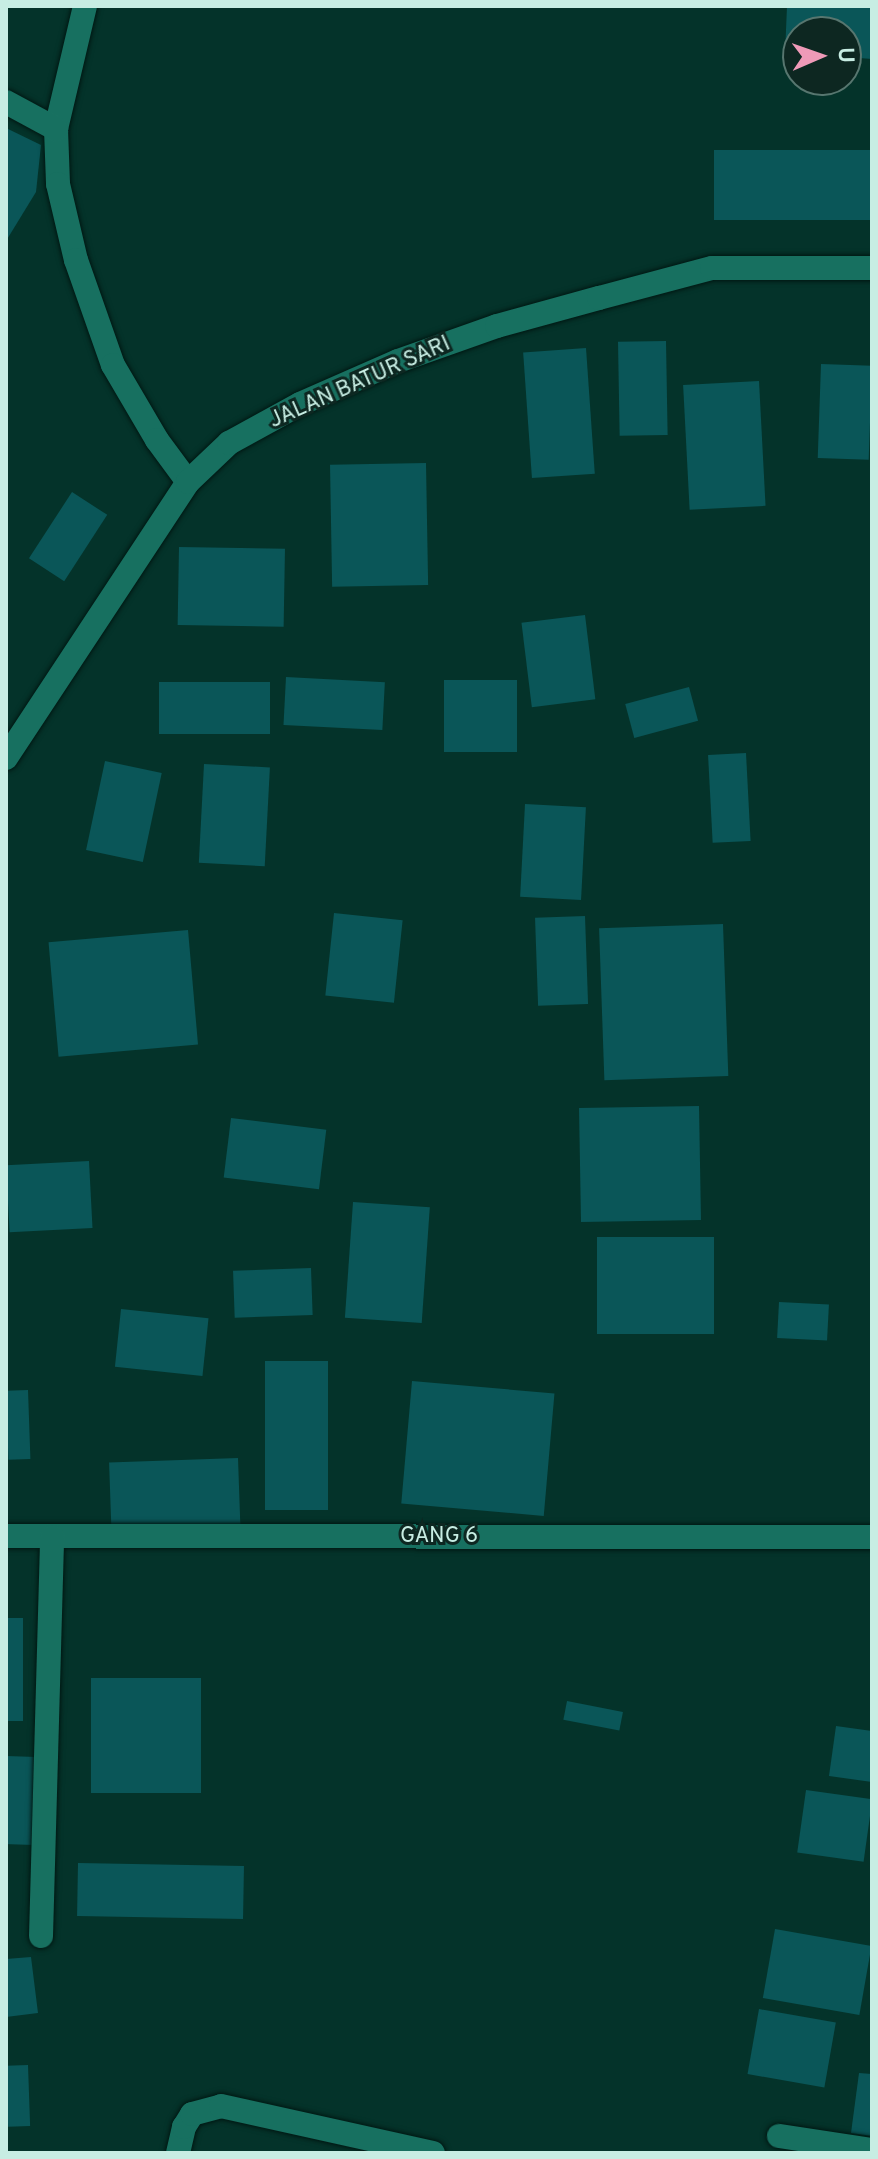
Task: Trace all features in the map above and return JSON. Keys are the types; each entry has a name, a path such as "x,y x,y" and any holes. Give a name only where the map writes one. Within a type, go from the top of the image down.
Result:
{"street":[{"path":"85,6 56,129 58,184 76,260 113,365 150,429 188,482"},
{"path":"6,102 56,129"},
{"name":"JALAN BATUR SARI","path":"7,752 188,482 229,443 300,404 398,361 497,326 712,268 872,268"},
{"name":"GANG 6","path":"6,1536 872,1537"},
{"path":"41,1936 52,1537"},
{"path":"178,2153 184,2127 192,2114 221,2106 433,2153"},
{"path":"779,2136 872,2150"}],"building":[{"path":"787,6 872,6 872,59 862,58 862,16 787,16"},
{"path":"6,128 41,145 36,192 6,241"},
{"path":"714,150 872,150 872,220 714,220"},
{"path":"666,341 668,435 620,436 618,342"},
{"path":"586,348 595,474 532,478 523,352"},
{"path":"821,364 872,366 869,460 818,458"},
{"path":"759,381 766,506 690,510 683,385"},
{"path":"426,463 428,585 332,587 330,465"},
{"path":"72,492 107,515 64,581 29,558"},
{"path":"179,547 285,549 284,627 178,625"},
{"path":"585,615 595,699 532,707 521,623"},
{"path":"286,677 385,682 382,730 283,725"},
{"path":"444,680 517,680 517,752 444,752"},
{"path":"159,682 270,682 270,734 159,734"},
{"path":"689,687 698,721 634,738 625,704"},
{"path":"746,753 751,841 713,843 708,755"},
{"path":"105,761 162,773 143,862 86,850"},
{"path":"204,764 270,767 265,866 199,863"},
{"path":"525,804 586,807 581,900 520,897"},
{"path":"334,913 403,920 394,1003 325,996"},
{"path":"585,916 588,1004 538,1006 535,918"},
{"path":"723,924 728,1076 604,1080 599,928"},
{"path":"188,930 198,1045 59,1057 49,942"},
{"path":"699,1106 701,1220 581,1222 579,1108"},
{"path":"231,1118 326,1130 319,1189 224,1178"},
{"path":"89,1161 93,1228 10,1232 6,1165"},
{"path":"353,1202 430,1207 422,1323 345,1318"},
{"path":"597,1237 714,1237 714,1334 597,1334"},
{"path":"311,1268 313,1315 235,1318 233,1271"},
{"path":"779,1302 829,1305 827,1341 777,1338"},
{"path":"121,1309 209,1318 202,1376 115,1367"},
{"path":"265,1361 328,1361 328,1510 265,1510"},
{"path":"412,1381 554,1393 544,1516 401,1504"},
{"path":"28,1390 30,1459 8,1460 6,1391"},
{"path":"238,1458 240,1524 111,1528 109,1463"},
{"path":"6,1618 23,1618 23,1721 6,1721"},
{"path":"91,1678 201,1678 201,1793 91,1793"},
{"path":"567,1701 623,1712 619,1731 563,1720"},
{"path":"836,1726 872,1731 872,1782 829,1776"},
{"path":"6,1756 37,1757 34,1845 6,1844"},
{"path":"806,1790 872,1799 864,1862 797,1852"},
{"path":"78,1863 244,1866 243,1919 77,1916"},
{"path":"775,1929 872,1946 859,2015 763,1998"},
{"path":"31,1957 38,2013 6,2017 6,1959"},
{"path":"759,2009 836,2023 824,2088 748,2074"},
{"path":"28,2065 30,2126 8,2127 6,2066"},
{"path":"859,2073 872,2074 872,2136 851,2133"}]}
